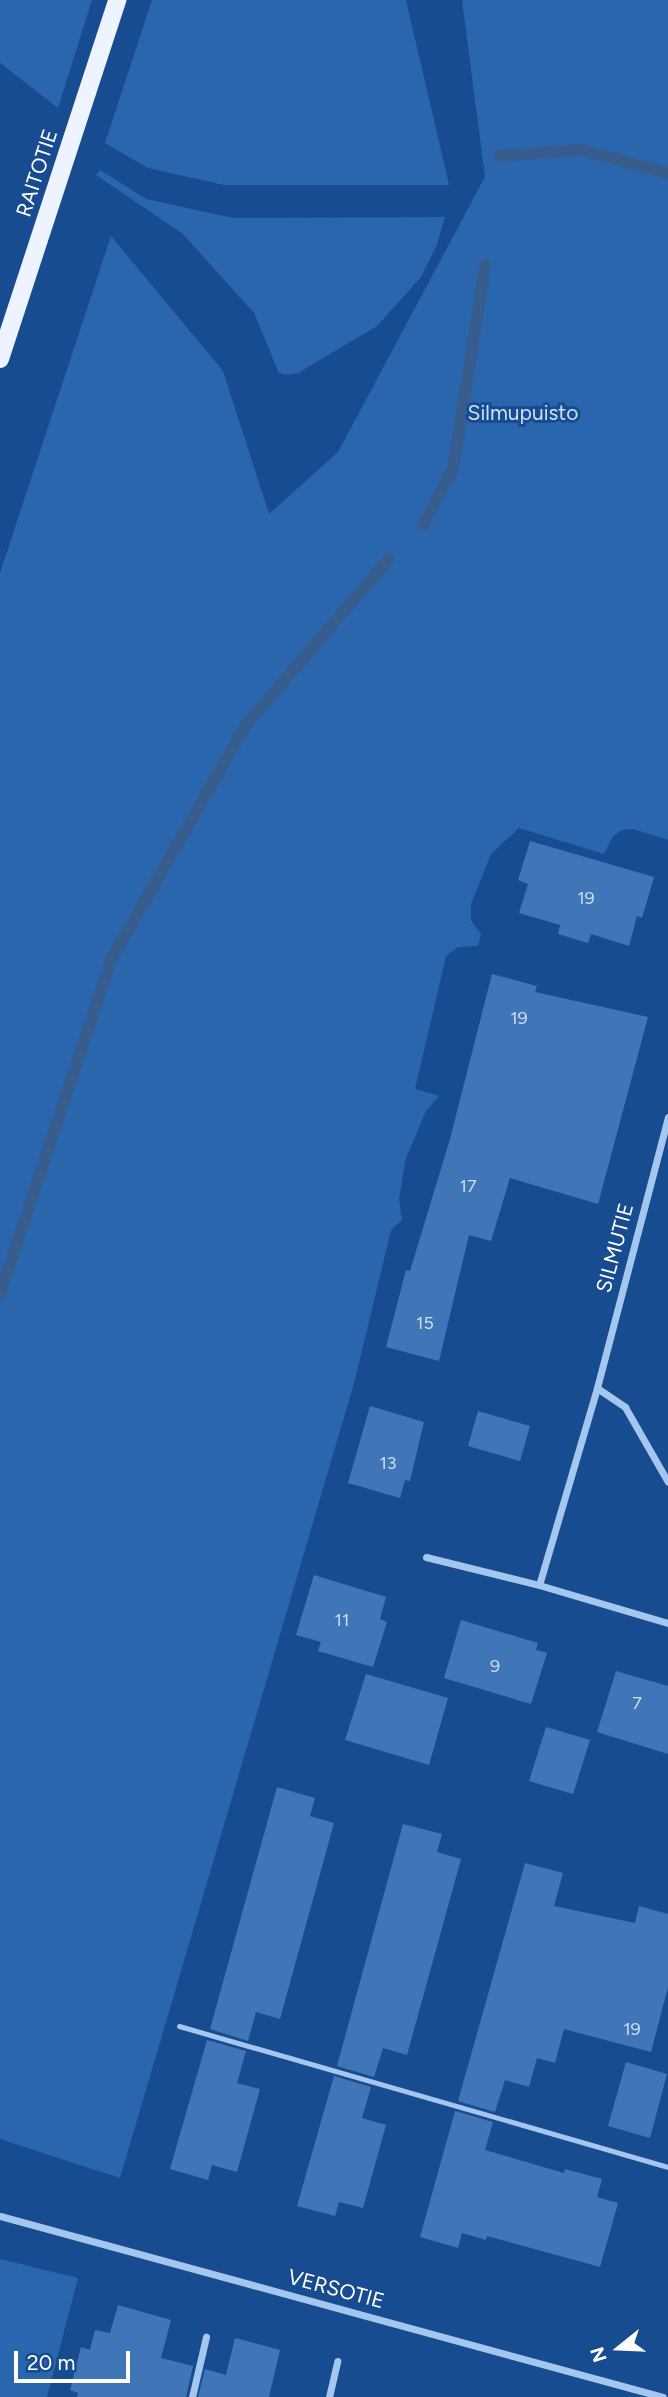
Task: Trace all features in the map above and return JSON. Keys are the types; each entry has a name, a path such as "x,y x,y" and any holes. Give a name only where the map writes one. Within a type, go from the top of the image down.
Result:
{"main road":[{"name":"RAITOTIE","path":"0,359 117,0"}],"street":[{"name":"SILMUTIE","path":"539,1585 597,1388 668,1117"},
{"path":"597,1388 625,1407 668,1482"},
{"path":"426,1557 539,1585 668,1623"},
{"name":"VERSOTIE","path":"0,2216 663,2397"},
{"path":"192,2397 206,2337"},
{"path":"329,2397 337,2361"}],"lane":[{"path":"179,2026 668,2167"}],"green space":[{"path":"0,0 92,0 58,108 0,63"},
{"path":"152,0 406,0 449,185 224,185 148,168 105,143"},
{"name":"Silmupuisto","path":"462,0 668,0 668,840 633,829 622,830 613,836 604,854 519,828 491,854 471,904 471,921 481,934 478,946 458,947 446,956 415,1089 439,1096 426,1111 406,1158 399,1199 402,1220 391,1230 355,1380 120,2178 0,2139 0,573 111,236 223,371 269,514 338,452 485,177"},
{"path":"100,170 146,199 233,218 445,217 436,247 421,277 377,326 298,373 286,375 279,373 254,313 183,234 96,175"},
{"path":"0,2259 78,2278 47,2397 0,2397"}],"building":[{"path":"530,841 654,877 642,918 637,916 629,946 591,934 588,943 558,934 560,925 519,913 528,884 518,880"},
{"path":"492,974 537,986 535,992 648,1017 598,1204 510,1178 491,1241 469,1235 439,1361 386,1347 406,1270 410,1271 450,1139"},
{"path":"370,1406 424,1422 410,1481 405,1480 400,1498 348,1483"},
{"path":"478,1411 530,1426 520,1461 468,1446"},
{"path":"314,1575 386,1597 380,1619 387,1622 373,1667 318,1651 321,1642 296,1635"},
{"path":"461,1620 538,1643 536,1650 547,1653 531,1704 444,1678"},
{"path":"616,1671 668,1686 668,1754 597,1732"},
{"path":"366,1674 448,1698 429,1765 345,1740"},
{"path":"546,1727 590,1740 573,1794 529,1781"},
{"path":"277,1787 315,1798 310,1816 334,1823 280,2019 256,2012 248,2041 210,2029"},
{"path":"403,1824 442,1834 437,1852 461,1859 407,2055 383,2048 374,2077 337,2066"},
{"path":"525,1863 563,1873 554,1906 635,1923 639,1906 668,1914 668,1987 651,2052 564,2029 555,2063 537,2058 529,2087 505,2080 495,2112 458,2101"},
{"path":"207,2040 246,2051 237,2083 260,2089 237,2172 212,2165 208,2180 170,2169"},
{"path":"626,2062 667,2074 650,2138 608,2126"},
{"path":"334,2076 371,2087 362,2118 386,2125 363,2208 339,2202 335,2216 297,2206"},
{"path":"455,2111 493,2122 485,2150 564,2173 565,2169 602,2179 597,2197 618,2203 600,2267 487,2236 486,2240 462,2233 458,2248 420,2237"},
{"path":"118,2305 171,2320 161,2358 193,2366 186,2397 77,2397 78,2393 70,2390 81,2347 90,2350 95,2330 110,2333"},
{"path":"235,2338 280,2350 269,2397 198,2397 205,2369 226,2375"}],"waterway":[{"path":"499,156 581,150 668,173"},
{"path":"423,525 453,469 485,266"},
{"path":"0,1294 112,958 246,725 389,559"}]}
